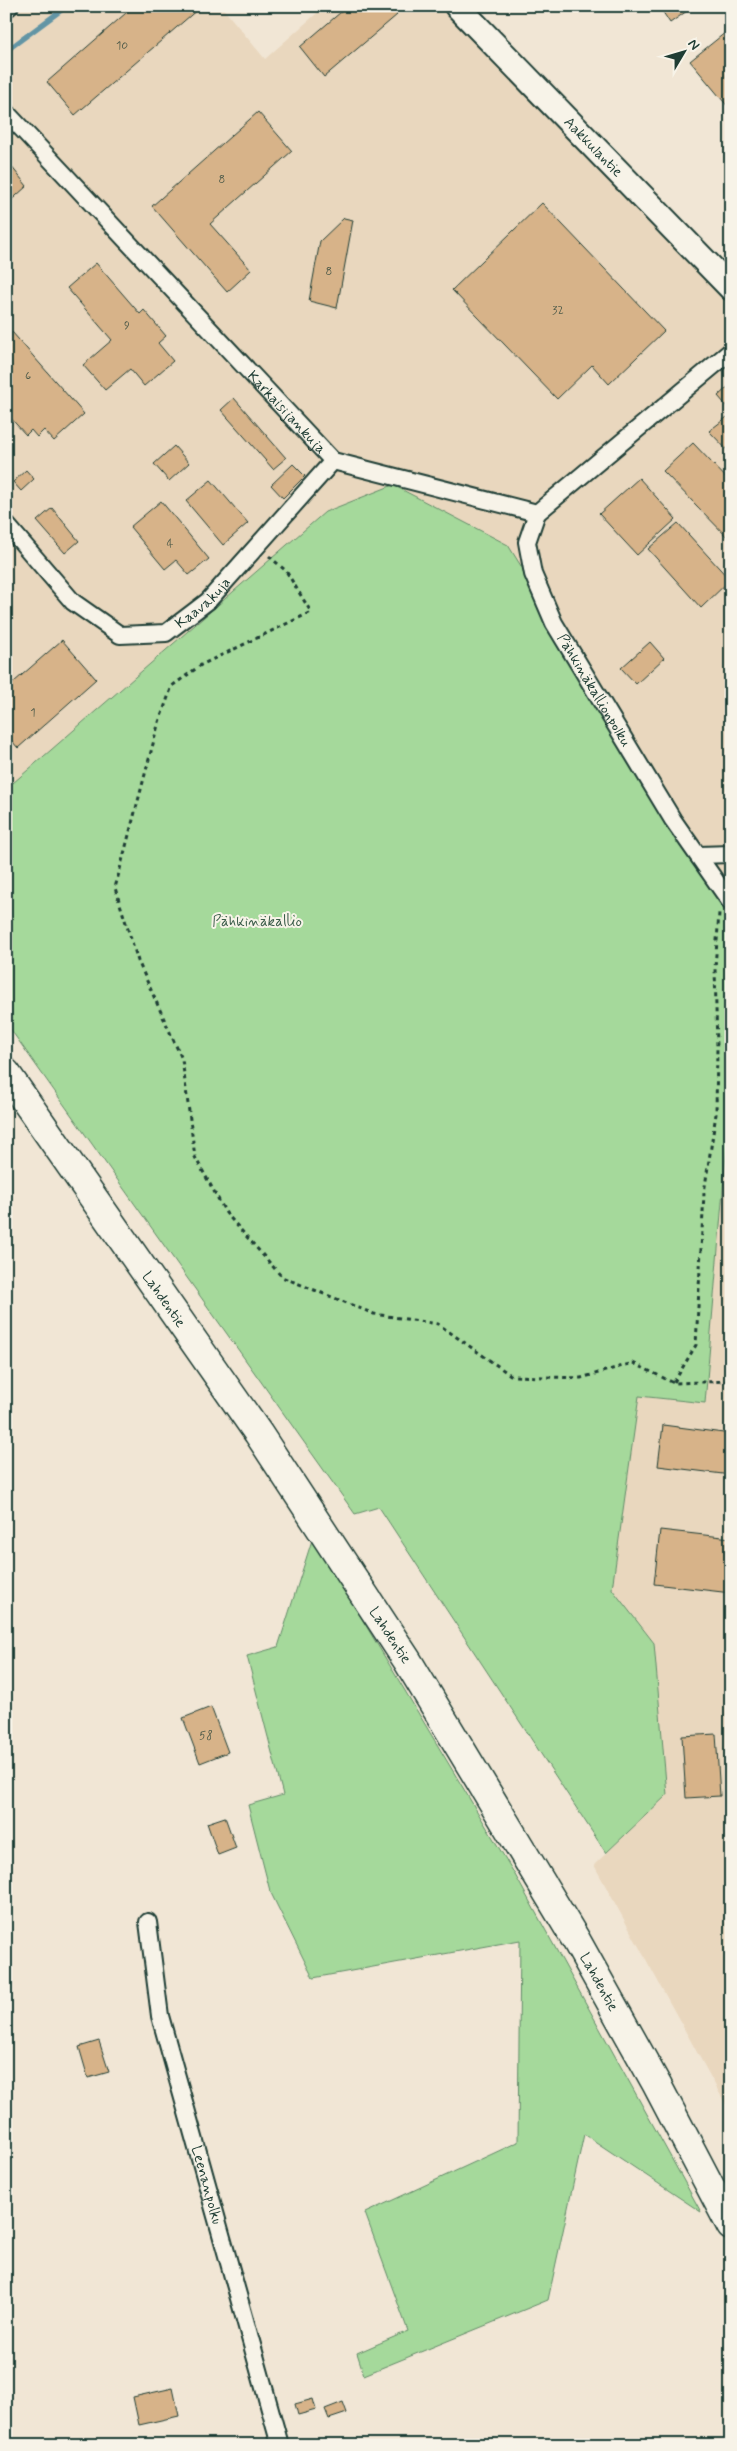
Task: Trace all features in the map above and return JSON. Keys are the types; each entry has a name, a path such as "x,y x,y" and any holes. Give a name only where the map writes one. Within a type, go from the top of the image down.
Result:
{"highway":[{"name":"Lahdentie","path":"6,1073 253,1426 407,1660 576,1940 657,2086 731,2226"}],"street":[{"path":"6,9 10,6"},
{"name":"Aakkulantie","path":"457,6 731,288"},
{"name":"Karkaisijankuja","path":"6,112 333,461 537,513"},
{"path":"537,513 731,351"},
{"name":"Kaavakuja","path":"6,524 73,602 120,635 166,633 208,601 333,461"},
{"name":"Pähkinäkallionpolku","path":"537,513 526,542 532,574 554,623 673,820 727,897"},
{"path":"699,855 731,854"},
{"name":"Leenanpolku","path":"148,1922 160,2016 280,2445"}],"path":[{"path":"258,546 286,571 310,612 201,665 172,686 158,725 116,888 138,961 182,1059 195,1157 226,1213 282,1277 374,1314 438,1324 512,1376 581,1378 633,1363 674,1383 731,1381"},
{"path":"674,1383 696,1346 704,1193 716,1114 715,968 718,919 727,897"}],"shaded area":[{"path":"10,6 221,6 265,59 325,6 457,6 731,288 731,904 13,784 6,776 6,9"},
{"path":"731,1095 731,2114 594,1865 667,1795 654,1643 612,1589 639,1396 705,1403"}],"green space":[{"name":"Pähkinäkallio","path":"393,485 508,545 731,904 731,1095 705,1403 639,1396 612,1589 654,1643 667,1795 606,1853 379,1507 355,1514 6,1023 6,776 13,783 325,512"},
{"path":"313,1537 514,1873 701,2212 584,2134 548,2300 364,2375 357,2353 408,2331 365,2213 518,2142 520,1940 313,1978 270,1891 248,1805 283,1795 247,1656 278,1647"}],"building":[{"path":"134,6 195,6 198,9 75,115 47,82"},
{"path":"348,6 390,6 397,15 324,77 300,47"},
{"path":"659,6 694,6 670,23"},
{"path":"731,28 731,106 729,108 690,61"},
{"path":"258,112 292,151 210,224 251,270 227,292 152,206"},
{"path":"6,162 27,186 6,205"},
{"path":"542,203 664,331 609,384 592,365 557,399 452,290"},
{"path":"344,218 353,220 337,308 309,301 320,241"},
{"path":"96,263 140,314 144,310 166,336 158,343 173,361 144,386 130,369 105,390 83,365 112,340 67,288"},
{"path":"12,332 84,414 54,441 44,430 37,437 31,430 26,435 6,413 6,337"},
{"path":"731,384 731,411 718,396"},
{"path":"234,398 286,458 273,469 221,410"},
{"path":"731,414 731,454 709,431"},
{"path":"693,443 731,483 731,541 663,471"},
{"path":"174,446 189,463 169,481 154,464"},
{"path":"293,464 305,476 283,498 271,485"},
{"path":"26,470 34,479 21,491 13,482"},
{"path":"639,478 676,519 637,555 599,514"},
{"path":"211,480 248,523 223,545 186,501"},
{"path":"161,501 209,559 189,575 176,560 165,569 130,527"},
{"path":"52,508 79,541 65,553 37,521"},
{"path":"678,523 730,580 701,608 648,549"},
{"path":"62,640 96,679 18,748 6,734 6,689"},
{"path":"650,642 664,658 636,684 621,668"},
{"path":"663,1425 731,1434 731,1475 658,1466"},
{"path":"660,1530 731,1538 731,1593 654,1584"},
{"path":"211,1707 228,1752 200,1763 183,1718"},
{"path":"716,1734 720,1796 686,1798 682,1736"},
{"path":"225,1817 236,1848 218,1855 207,1823"},
{"path":"99,2041 109,2072 88,2078 79,2047"},
{"path":"173,2388 179,2416 139,2425 133,2397"},
{"path":"313,2399 316,2410 298,2415 295,2404"},
{"path":"343,2402 347,2413 329,2419 325,2409"}],"waterway":[{"path":"6,51 67,6"}]}
